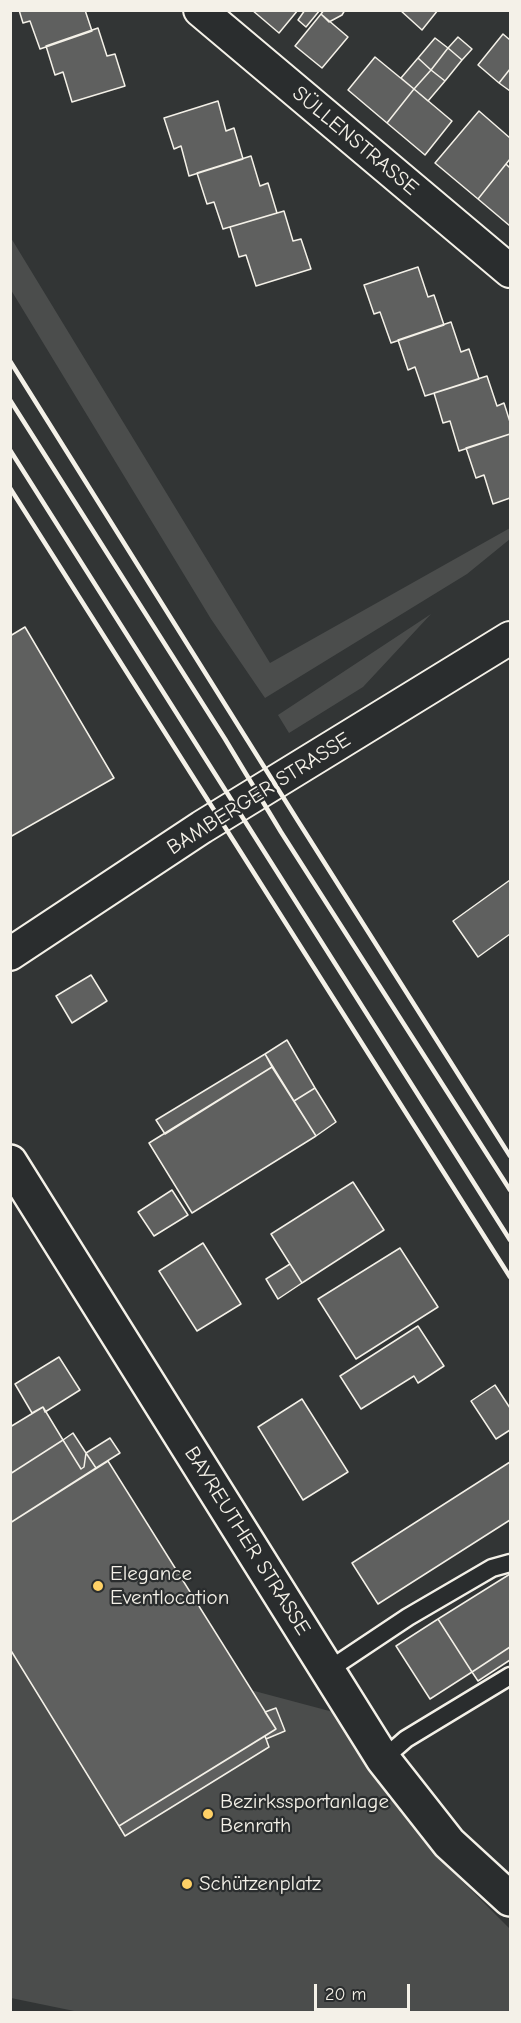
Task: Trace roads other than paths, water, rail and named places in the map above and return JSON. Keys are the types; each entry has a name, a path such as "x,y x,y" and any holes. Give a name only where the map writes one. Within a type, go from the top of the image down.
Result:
{"street":[{"name":"SÜLLENSTRASSE","path":"200,10 510,271"},
{"name":"BAMBERGER STRASSE","path":"10,954 202,828 510,638"},
{"name":"BAYREUTHER STRASSE","path":"10,1162 382,1760 449,1843 510,1899"}],"lane":[{"path":"327,1671 408,1617 492,1568 510,1563"},
{"path":"382,1760 406,1739 510,1676"}],"railway":[{"path":"10,361 510,1156"},
{"path":"10,400 225,739 281,832 510,1190"},
{"path":"10,450 510,1240"},
{"path":"10,488 510,1277"}],"place":[{"name":"Elegance Eventlocation","path":"98,1586"},
{"name":"Bezirkssportanlage Benrath","path":"208,1814"},
{"name":"Schützenplatz","path":"187,1884"}]}
